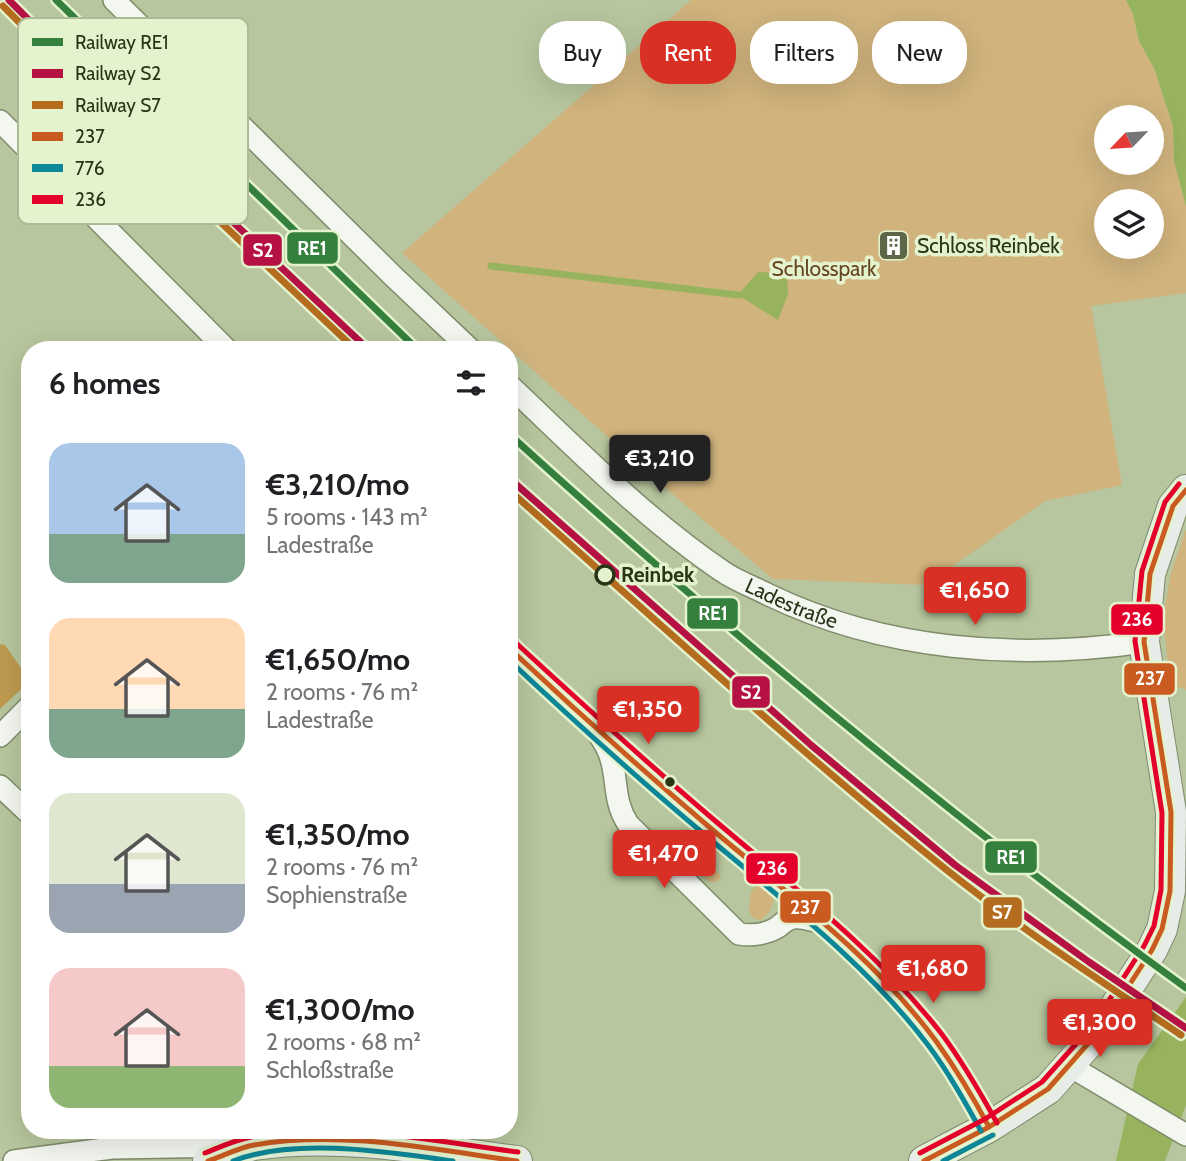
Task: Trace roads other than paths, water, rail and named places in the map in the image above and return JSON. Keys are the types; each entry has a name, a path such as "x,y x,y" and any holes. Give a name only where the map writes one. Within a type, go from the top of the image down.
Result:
{"main road":[{"path":"923,1161 989,1127 1048,1089 1100,1030 1152,950 1161,929 1170,891 1171,812 1144,642 1150,574 1173,506 1186,489"},
{"path":"208,1161 252,1145 314,1139 416,1147 517,1161"}],"street":[{"path":"114,0 132,18"},
{"path":"0,121 18,139"},
{"path":"248,133 462,341"},
{"path":"102,224 218,341"},
{"name":"Ladestraße","path":"518,394 675,537 724,573 806,613 884,636 951,646 1023,650 1095,649 1144,642"},
{"path":"518,657 890,986 940,1046 972,1090 989,1127"},
{"path":"0,736 21,715"},
{"path":"593,725 606,745 615,769 617,800 628,824 739,934 750,936 776,928 793,918 823,924"},
{"path":"0,786 21,806"},
{"path":"1069,1065 1186,1135"},
{"path":"15,1161 113,1147 252,1145"}],"waterway":[{"path":"491,266 738,295"}],"rail line":[{"name":"S2","path":"9,0 27,18"},
{"name":"RE1","path":"56,0 75,18"},
{"name":"S7","path":"3,6 18,21"},
{"name":"RE1","path":"248,186 409,341"},
{"name":"S7","path":"222,224 346,341"},
{"name":"S2","path":"235,224 359,341"},
{"name":"RE1","path":"518,442 673,579 840,720 1011,857 1186,988"},
{"name":"S2","path":"518,486 811,745 955,865 1186,1028"},
{"name":"S7","path":"518,498 781,731 948,871 1034,935 1181,1035"}],"place":[{"name":"Schloss Reinbek","path":"894,246"},
{"name":"Reinbek","path":"605,575"}],"park label":[{"name":"Schlosspark","path":"824,269"}]}
